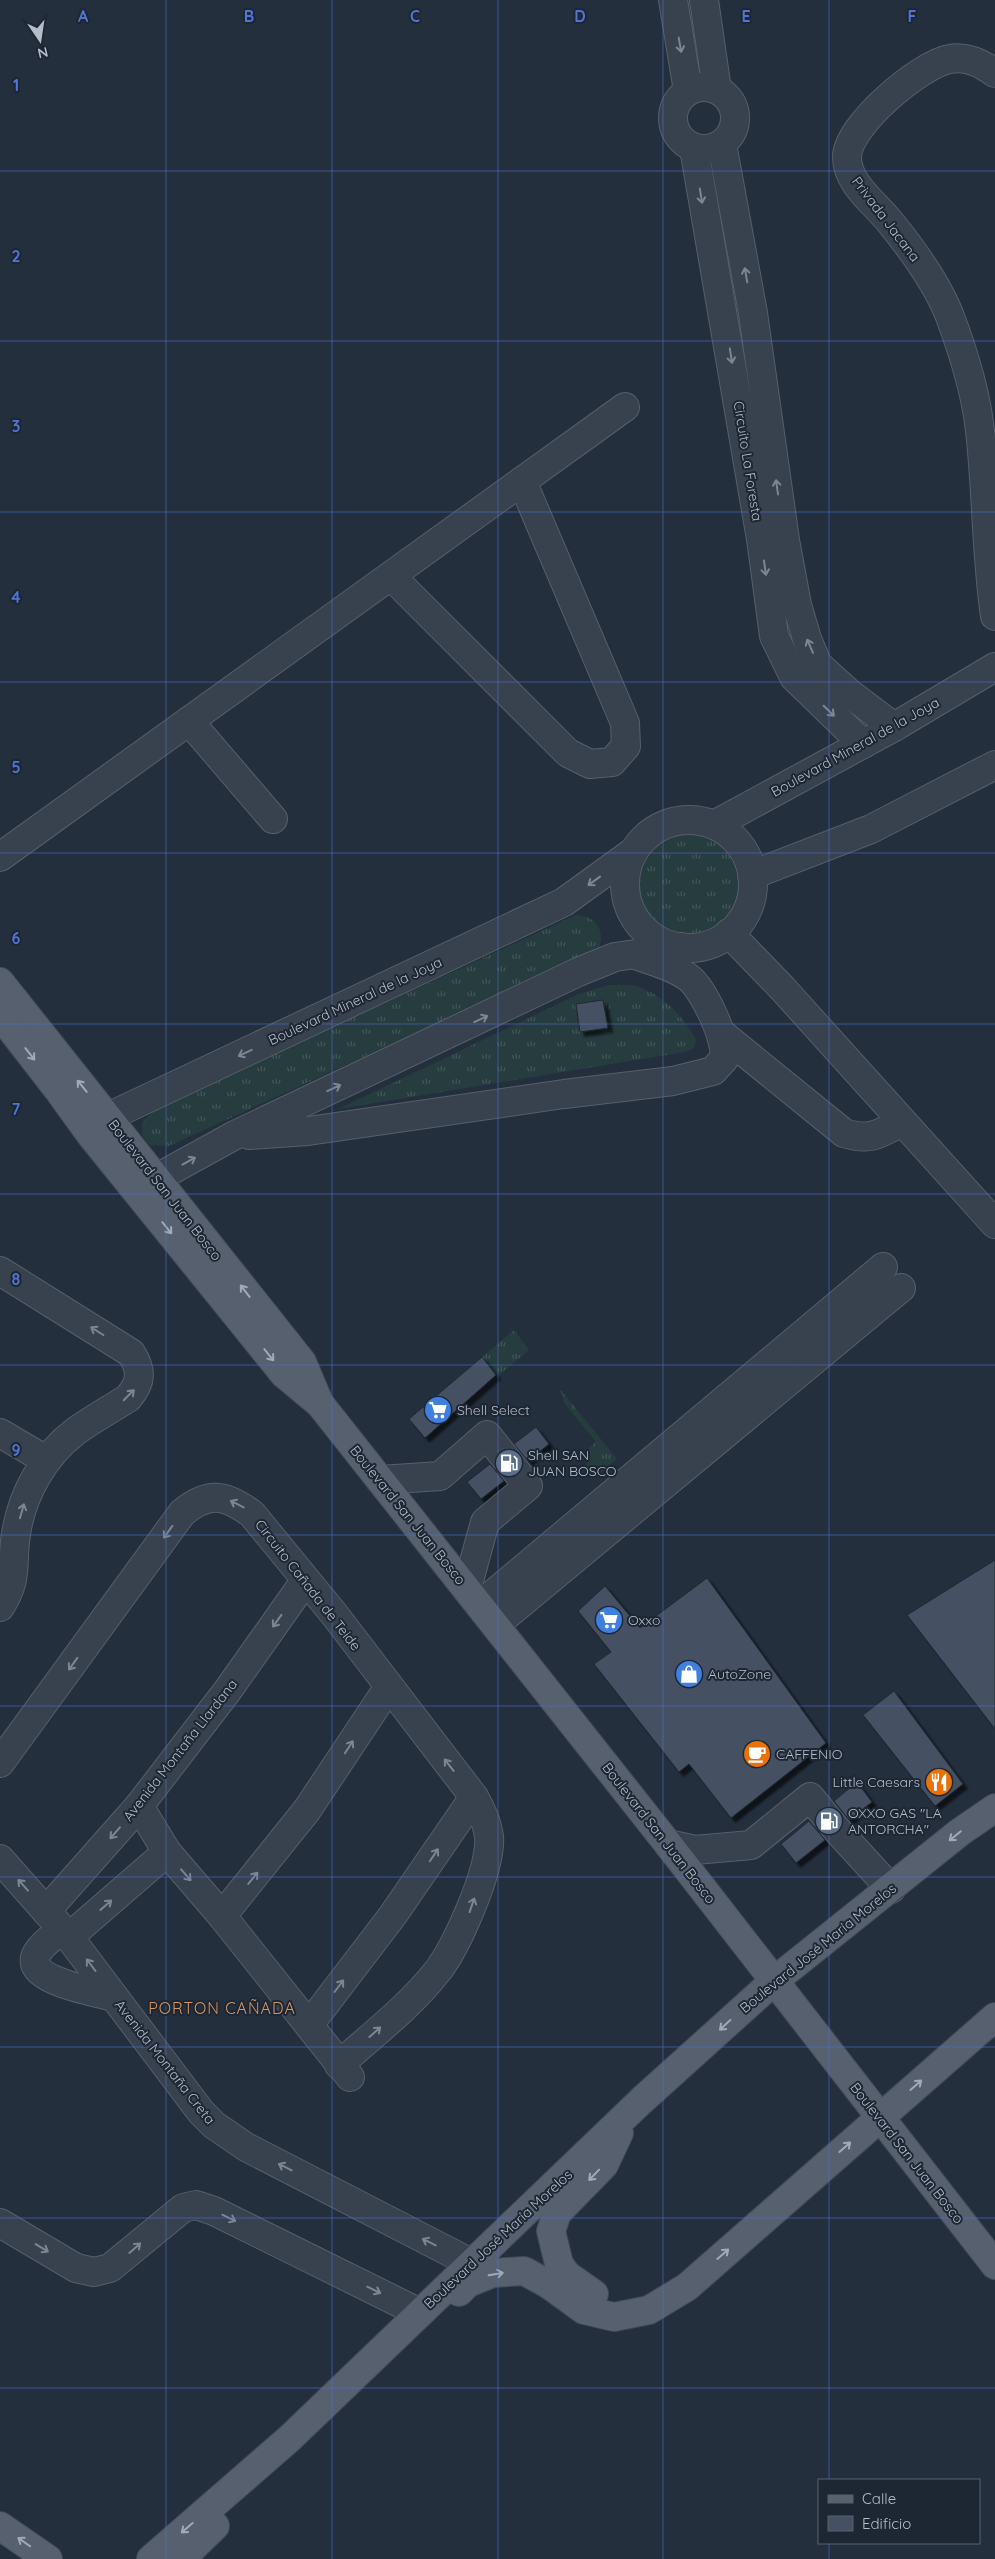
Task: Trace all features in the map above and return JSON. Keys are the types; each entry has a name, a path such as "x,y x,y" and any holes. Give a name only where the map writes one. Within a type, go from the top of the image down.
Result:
{"main road":[{"name":"Boulevard San Juan Bosco","path":"0,982 99,1126 302,1362 320,1404 668,1844 995,2265"},
{"name":"Boulevard San Juan Bosco","path":"0,1015 60,1091 99,1126"},
{"name":"Boulevard José María Morelos","path":"151,2559 290,2438 626,2118 774,1981 960,1832 995,1808"},
{"name":"Boulevard José María Morelos","path":"372,2361 411,2336 468,2283 493,2273 524,2271 548,2284 584,2310 614,2317 650,2310 687,2286 995,2016"},
{"name":"Boulevard José María Morelos","path":"626,2118 604,2165 557,2213 551,2231 559,2264 567,2275 605,2301 621,2304 646,2303 687,2286"},
{"path":"182,2559 273,2465 290,2438"},
{"path":"0,2526 48,2559"}],"street":[{"path":"672,0 688,91"},
{"path":"704,0 717,90"},
{"name":"Privada Jacana","path":"995,73 982,64 969,59 948,59 938,63 895,90 866,120 853,134 847,158 851,175 857,184 891,222 927,274 948,313 968,371 980,429 995,616"},
{"path":"703,87 717,90 730,100 736,116 732,132 722,144 708,149 694,148 682,141 674,129 672,114 678,101 688,91 703,87"},
{"name":"Circuito La Foresta","path":"722,144 753,313 773,540 774,636 794,677 863,744"},
{"name":"Circuito La Foresta","path":"694,148 724,317 773,540 797,605 807,640 818,665 849,693 894,727"},
{"path":"724,317 753,313"},
{"path":"0,857 625,407"},
{"path":"391,576 568,753 590,764 612,762 626,746 625,723 522,482"},
{"name":"Boulevard Mineral de la Joya","path":"714,825 894,727 995,667"},
{"path":"189,721 273,819"},
{"path":"752,875 871,828 995,766"},
{"path":"687,821 714,825 732,837 746,854 752,875 751,897 744,917 729,933 715,942 698,948 664,943 648,934 636,920 628,904 624,886 626,868 633,852 645,837 660,827 687,821"},
{"name":"Boulevard Mineral de la Joya","path":"99,1126 564,902 633,852"},
{"path":"729,933 783,989 995,1224"},
{"path":"99,1126 112,1137 121,1159 147,1184 236,1136 578,972 615,957 682,947"},
{"path":"236,1136 308,1131 436,1111 672,1081 713,1071 724,1059 726,1050 722,1034 690,979 667,967 634,955"},
{"path":"722,1034 844,1133 860,1138 876,1136 901,1122"},
{"path":"481,1606 883,1267"},
{"path":"0,1271 126,1349 131,1353 139,1369 138,1383 128,1398 78,1430 46,1460 22,1507 7,1564 15,1574 11,1588 0,1607"},
{"path":"481,1606 901,1288"},
{"path":"0,1433 46,1460"},
{"path":"380,1480 440,1476 487,1435 528,1486 485,1522 481,1606"},
{"name":"Circuito Cañada de Teide","path":"0,1763 182,1513 202,1498 220,1498 236,1502 252,1514 334,1614 388,1688 474,1797 482,1813 489,1837 485,1865 470,1910 436,1973 344,2071 222,1916 167,1852 139,1806"},
{"name":"Avenida Montaña Llardana","path":"59,1925 139,1806 228,1690 306,1581"},
{"path":"222,1916 308,1810 388,1688"},
{"path":"309,2025 393,1915 474,1797"},
{"path":"668,1844 695,1850 751,1845 810,1797 837,1830 891,1889"},
{"path":"114,1997 62,1983 38,1971 35,1966 36,1954 59,1925 167,1852"},
{"path":"0,1859 59,1925"},
{"name":"Avenida Montaña Creta","path":"59,1925 201,2112 227,2135 472,2264"},
{"path":"0,2223 76,2268 94,2272 110,2268 183,2208 196,2205 206,2207 420,2313"}],"green space":[{"path":"690,834 710,838 726,849 737,865 741,885 737,905 726,921 710,932 690,936 670,932 654,921 643,905 639,885 643,865 654,849 670,838"},
{"path":"576,915 593,920 599,928 600,946 588,954 169,1146 150,1145 142,1136 142,1123 154,1110"},
{"path":"609,985 636,986 664,1001 672,1007 691,1031 696,1040 694,1048 685,1052 338,1109 579,994"},
{"path":"514,1330 529,1350 497,1377 482,1357"},
{"path":"560,1389 617,1459 595,1477 588,1469 585,1452 596,1442 565,1404"}],"building":[{"path":"603,1000 608,1028 580,1032 576,1004"},
{"path":"482,1357 496,1375 425,1438 409,1419"},
{"path":"536,1427 549,1444 528,1461 514,1444"},
{"path":"490,1464 504,1481 481,1499 467,1482"},
{"path":"995,1560 995,1729 907,1615"},
{"name":"AutoZone","path":"707,1578 826,1743 731,1818 689,1764 679,1772 594,1664 611,1652 578,1611 605,1586 640,1628"},
{"path":"894,1691 963,1784 935,1806 863,1715"},
{"path":"857,1782 872,1802 849,1820 834,1801"},
{"path":"809,1821 825,1840 796,1863 781,1844"}],"place":[{"name":"Shell Select","path":"438,1410"},
{"name":"Shell SAN JUAN BOSCO","path":"509,1463"},
{"name":"Oxxo","path":"609,1620"},
{"name":"AutoZone","path":"689,1674"},
{"name":"CAFFENIO","path":"757,1754"},
{"name":"Little Caesars","path":"939,1782"},
{"name":"OXXO GAS \"LA ANTORCHA\"","path":"829,1821"}],"district":[{"name":"PORTON CAÑADA","path":"222,2008"}]}
